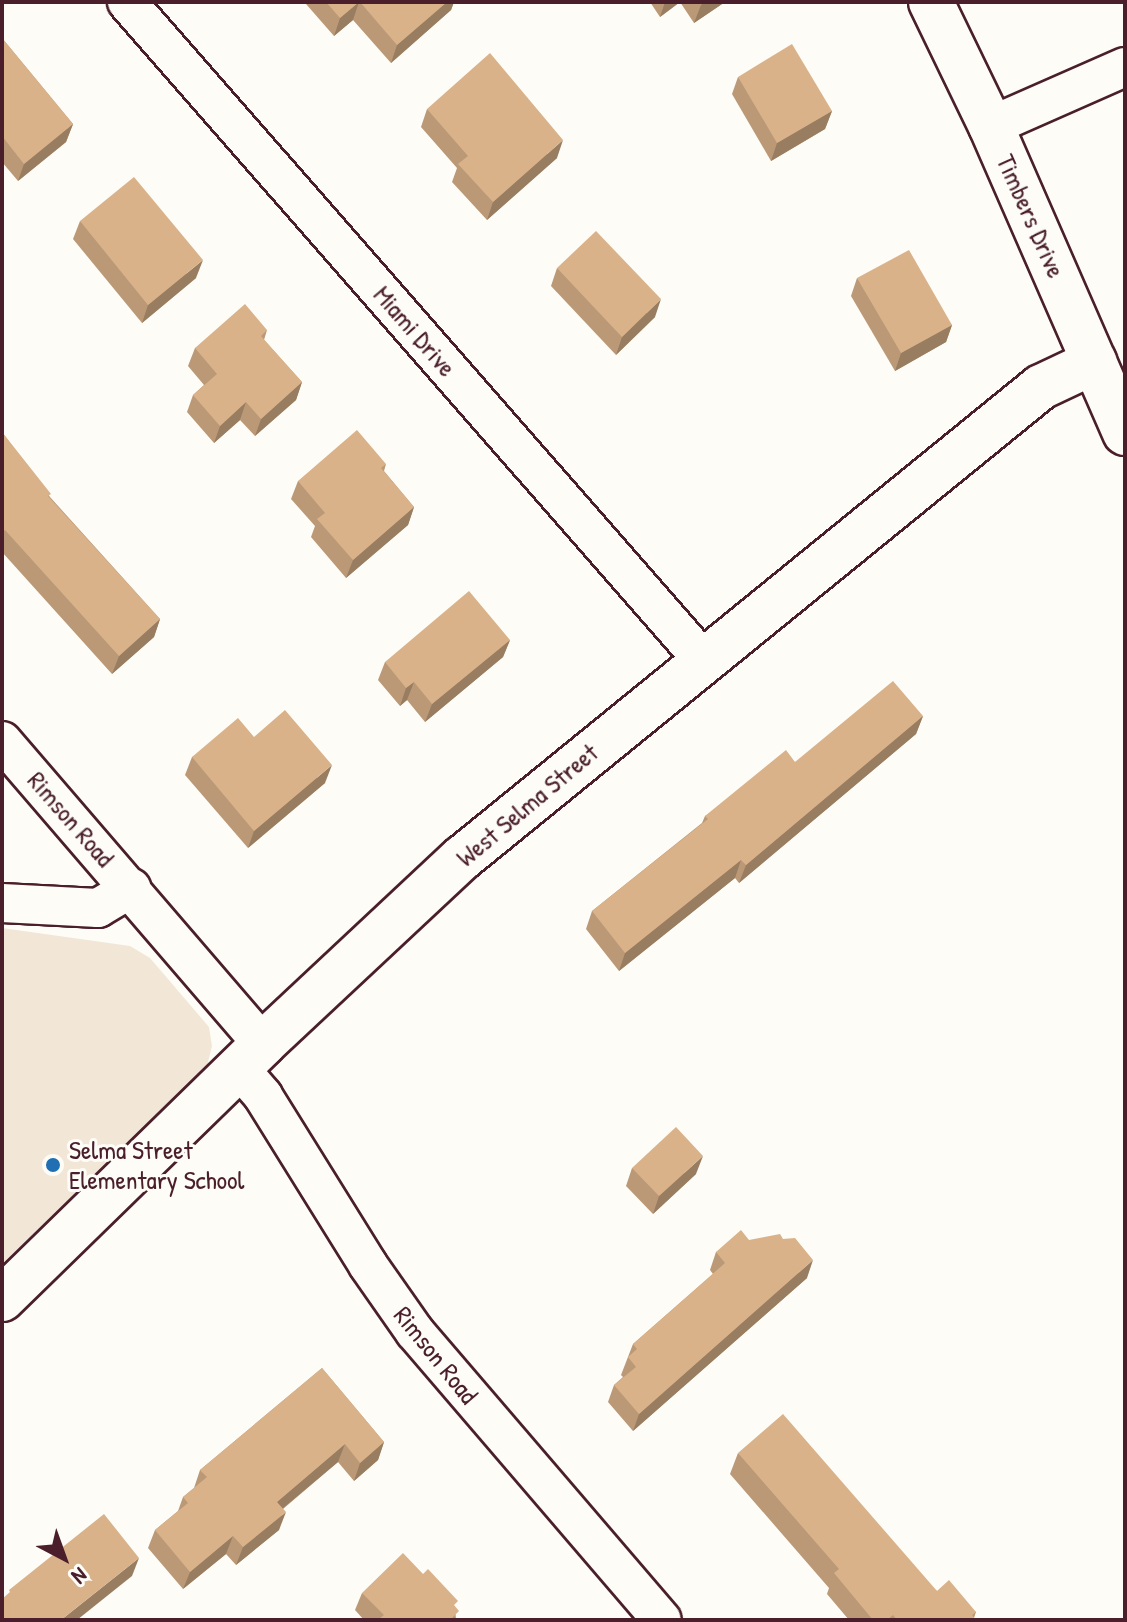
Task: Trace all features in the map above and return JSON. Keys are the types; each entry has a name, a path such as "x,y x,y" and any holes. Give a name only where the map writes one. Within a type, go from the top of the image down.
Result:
{"street":[{"name":"Miami Drive","path":"127,2 703,660"},
{"name":"Timbers Drive","path":"931,2 991,126 1125,433"},
{"path":"991,126 1125,67"},
{"name":"West Selma Street","path":"2,1299 251,1056 462,858 1041,387 1094,362"},
{"name":"Rimson Road","path":"2,741 131,888 251,1056 263,1096 368,1265 415,1332 662,1620"},
{"path":"2,903 98,908 131,888"}],"shaded area":[{"name":"Selma Street Elementary School","path":"2,928 130,946 150,958 209,1027 212,1046 207,1066 2,1264"}],"building":[{"path":"326,2 359,2 340,18"},
{"path":"360,2 447,2 397,45"},
{"path":"2,38 73,124 24,164 2,136"},
{"path":"792,44 832,111 777,143 738,77"},
{"path":"490,53 563,140 493,202 458,164 468,156 427,109"},
{"path":"134,177 203,260 148,305 80,221"},
{"path":"596,231 661,299 622,337 557,268"},
{"path":"909,250 952,325 901,353 857,278"},
{"path":"245,304 267,330 261,336 302,382 261,419 246,402 220,426 193,395 217,374 195,348"},
{"path":"357,430 386,464 381,468 414,507 353,560 317,519 325,513 298,481"},
{"path":"2,432 51,494 48,496 160,619 119,656 5,530 2,532"},
{"path":"469,591 510,640 432,704 414,682 406,688 385,662"},
{"path":"893,681 923,716 746,865 741,860 625,953 592,911 708,819 705,816 786,750 795,762"},
{"path":"285,710 332,765 254,831 192,757 238,718 254,737"},
{"path":"676,1127 703,1156 659,1196 632,1168"},
{"path":"741,1230 749,1240 780,1234 783,1239 795,1238 813,1260 639,1414 614,1385 636,1367 628,1357 637,1349 633,1344 725,1263 716,1252"},
{"path":"322,1368 384,1442 360,1463 345,1444 277,1502 286,1512 243,1547 233,1536 190,1572 155,1530 188,1503 183,1497 207,1477 200,1470"},
{"path":"783,1414 937,1591 949,1580 976,1612 972,1615 976,1620 897,1620 893,1615 887,1620 873,1620 834,1573 839,1569 738,1453"},
{"path":"104,1514 139,1558 61,1620 2,1620 2,1599 9,1590"},
{"path":"403,1553 423,1574 428,1569 458,1601 454,1605 459,1611 453,1620 378,1620 384,1615 362,1593"}],"place":[{"name":"Selma Street Elementary School","path":"53,1165"}]}
